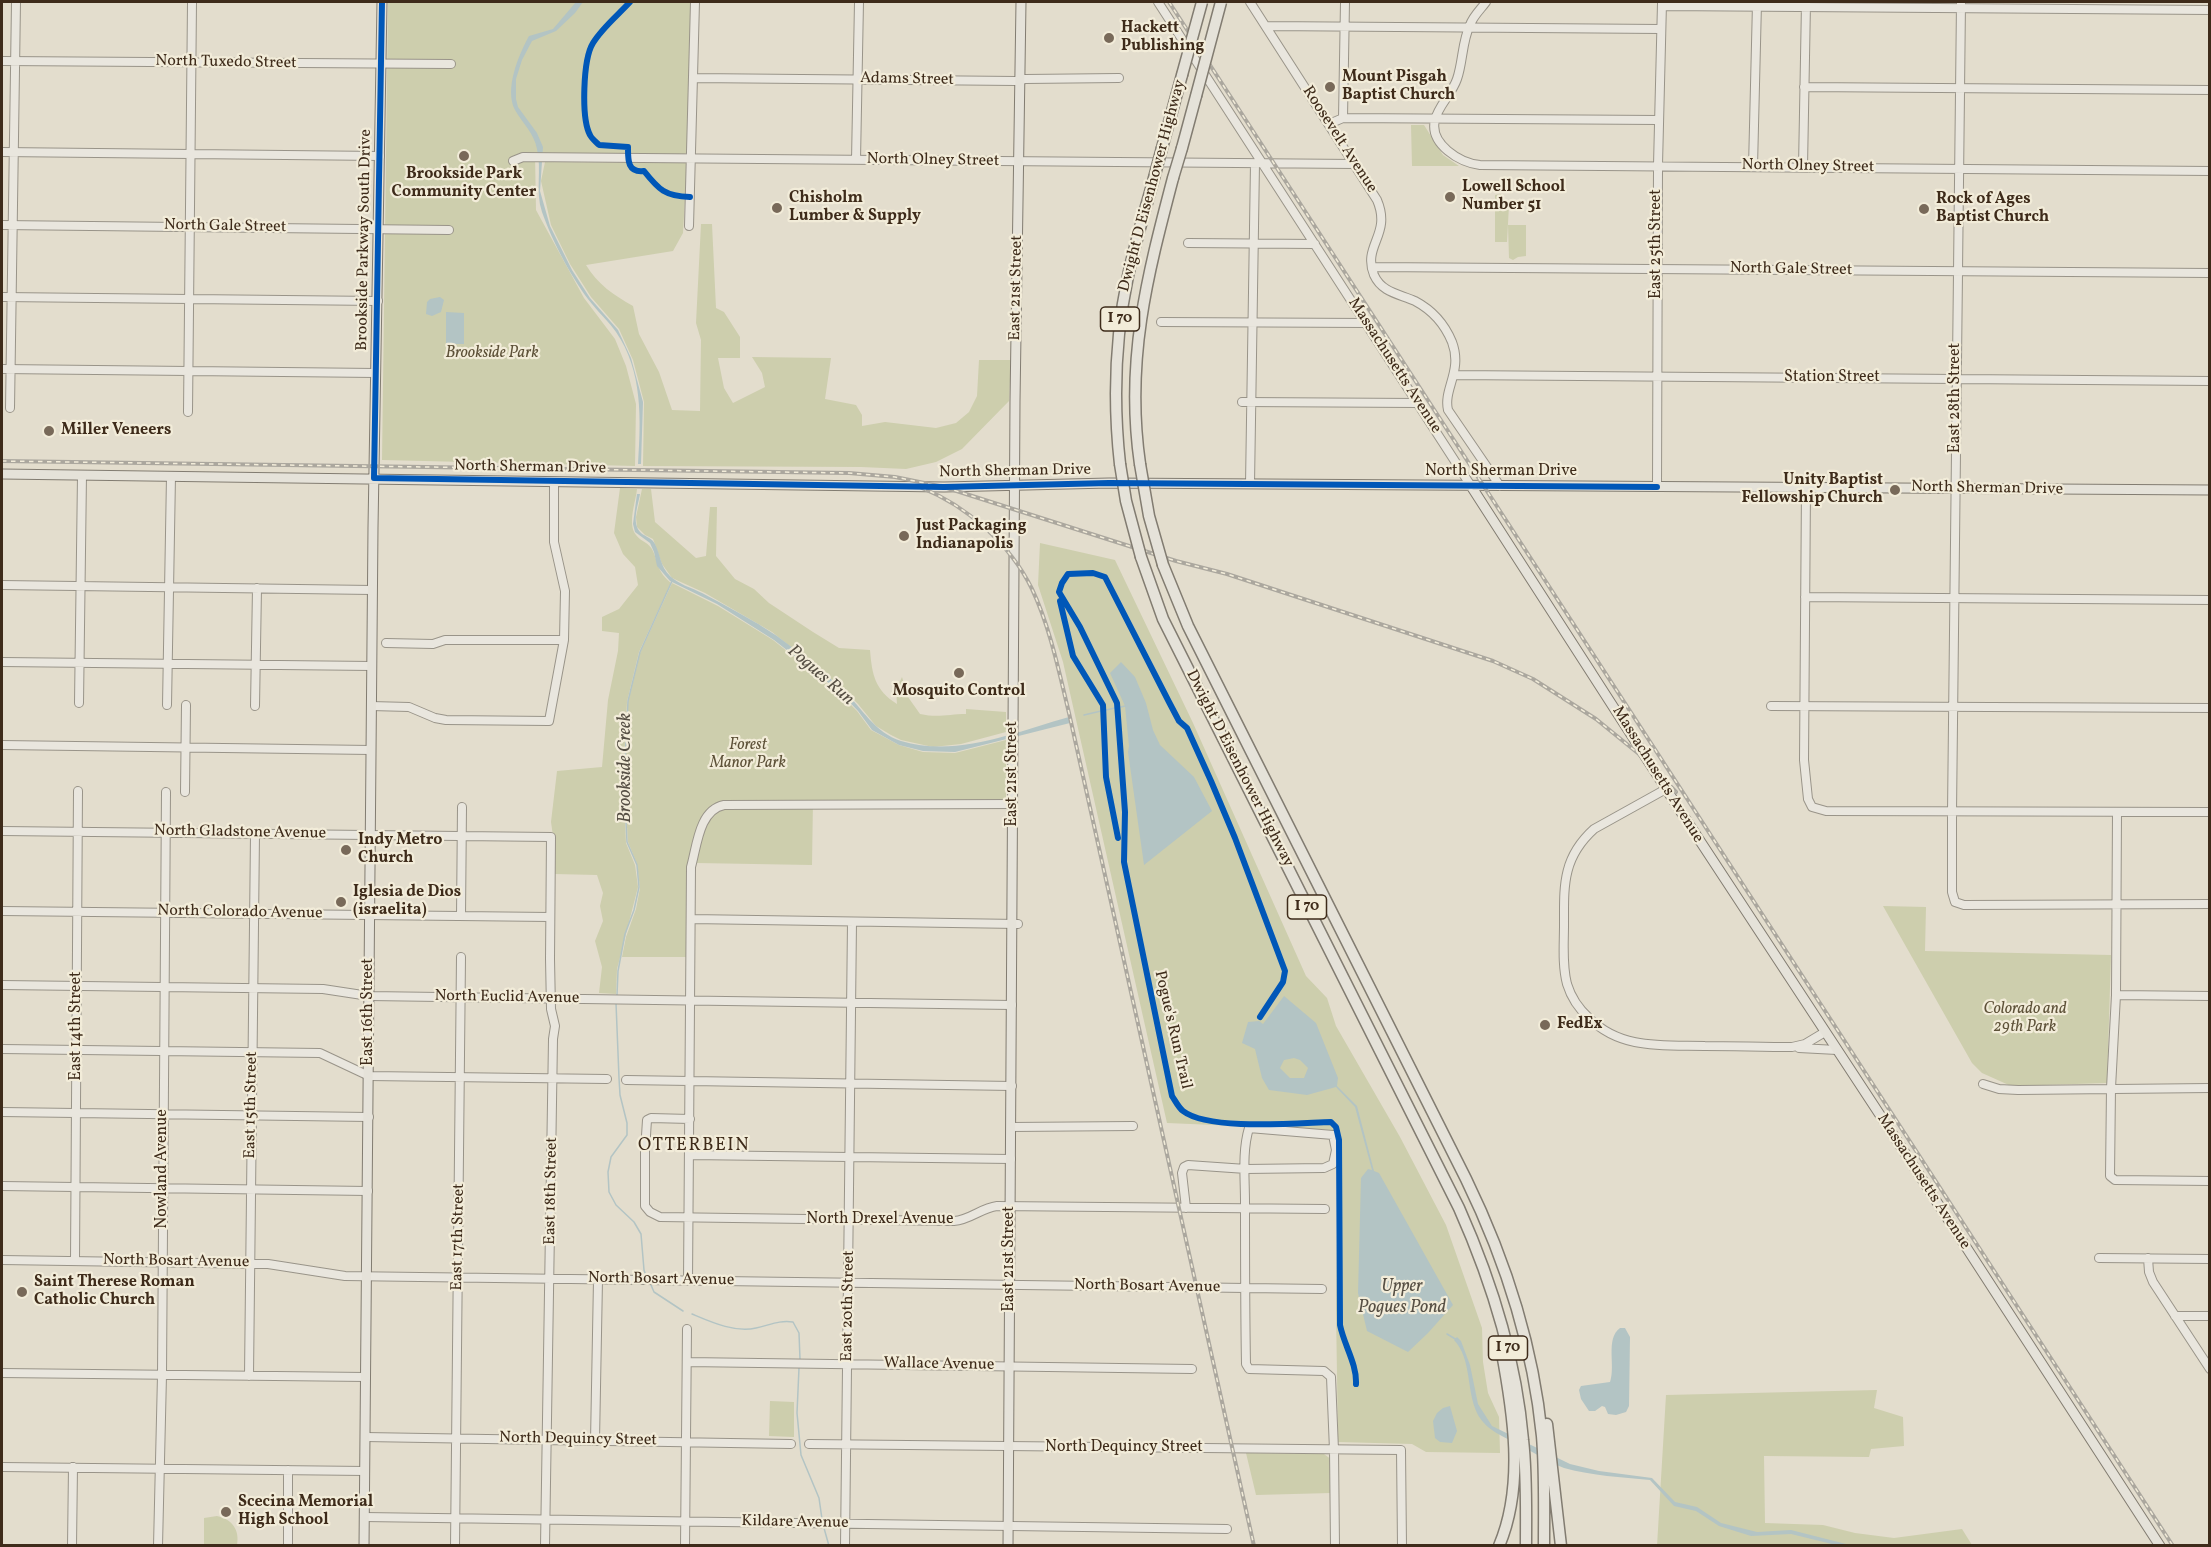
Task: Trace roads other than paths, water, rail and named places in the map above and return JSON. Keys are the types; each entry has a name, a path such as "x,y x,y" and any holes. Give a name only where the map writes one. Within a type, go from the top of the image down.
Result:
{"highway":[{"name":"Dwight D Eisenhower Highway","path":"1202,2 1128,276 1118,337 1116,407 1120,464 1129,511 1141,557 1163,619 1459,1208 1485,1271 1507,1341 1522,1427 1526,1545"},
{"name":"Dwight D Eisenhower Highway","path":"1221,2 1146,283 1139,328 1135,394 1140,464 1149,516 1163,565 1188,626 1478,1203 1508,1276 1529,1355 1546,1439"},
{"path":"1485,1271 1507,1379 1513,1458 1511,1507 1499,1545"},
{"path":"1544,1545 1546,1439"},
{"path":"1546,1439 1554,1480 1561,1545"}],"main road":[{"name":"Brookside Parkway South Drive","path":"374,478 382,2"},
{"name":"East 21st Street","path":"1008,1545 1012,1005 1015,924 1013,723 1021,2"},
{"name":"North Sherman Drive","path":"2,474 1015,486 1109,483 2210,490"},
{"name":"East 16th Street","path":"364,1545 374,478"},
{"name":"Massachusetts Avenue","path":"1471,486 2160,1545"}],"street":[{"path":"10,408 16,2"},
{"path":"188,412 192,2"},
{"path":"689,226 695,2"},
{"path":"856,160 859,2"},
{"name":"Massachusetts Avenue","path":"1158,2 1259,164 1315,244 1471,486"},
{"name":"Roosevelt Avenue","path":"1250,2 1377,200 1383,215 1382,228 1372,251 1372,267"},
{"path":"1343,118 1345,2"},
{"path":"1435,118 1456,80 1469,27 1486,2"},
{"path":"1662,4 2210,9"},
{"name":"East 25th Street","path":"1657,486 1658,165 1662,4"},
{"path":"1753,167 1757,4"},
{"path":"1803,167 1806,4"},
{"name":"East 28th Street","path":"1961,5 1952,892 1954,902 1964,905 2116,903"},
{"path":"1266,26 1661,29"},
{"name":"North Tuxedo Street","path":"2,61 451,64"},
{"name":"Adams Street","path":"694,78 1020,80 1119,78"},
{"path":"1804,87 2210,90"},
{"path":"1329,124 1343,118 1659,120"},
{"name":"North Olney Street","path":"1435,118 1435,132 1447,150 1461,160 1473,164 2210,171"},
{"path":"2,152 380,156"},
{"name":"North Olney Street","path":"513,161 517,158 549,157 1355,164"},
{"path":"1250,484 1254,243 1259,164"},
{"name":"North Gale Street","path":"2,225 449,230"},
{"path":"1188,243 1315,244"},
{"path":"1372,267 1375,278 1386,289 1424,307 1444,327 1454,348 1454,375 1447,404 1448,410 1500,486"},
{"name":"North Gale Street","path":"1372,267 2210,273"},
{"path":"2,297 378,301"},
{"path":"1161,322 1367,323"},
{"path":"2,369 376,373"},
{"name":"Station Street","path":"1454,375 2210,381"},
{"path":"1242,402 1418,403"},
{"path":"79,703 82,475"},
{"path":"167,705 171,476"},
{"path":"371,706 409,707 444,720 549,721 564,640 565,591 553,538 554,482"},
{"path":"1806,487 1804,760 1808,798 1812,807 1826,811 2210,812"},
{"path":"2,585 372,590"},
{"path":"255,706 257,588"},
{"path":"1805,597 2210,600"},
{"path":"386,643 433,644 445,640 564,640"},
{"path":"2,662 372,666"},
{"path":"185,792 186,705"},
{"path":"1771,706 2210,708"},
{"path":"2,745 371,750"},
{"path":"1666,789 1594,829 1585,837 1571,858 1565,873 1564,890 1565,969 1567,984 1576,1003 1596,1025 1612,1036 1636,1044 1837,1050"},
{"name":"East 14th Street","path":"75,1261 78,791"},
{"name":"Nowland Avenue","path":"158,1545 162,1375 166,792"},
{"path":"688,1281 691,867 705,819 710,811 722,805 1013,804"},
{"path":"461,916 462,807"},
{"path":"2117,812 2116,995 2110,1088 2110,1173 2113,1179 2210,1181"},
{"name":"North Gladstone Avenue","path":"2,831 551,837"},
{"name":"East 15th Street","path":"249,1376 255,834"},
{"name":"East 18th Street","path":"545,1545 555,1026 551,998 551,837"},
{"path":"2116,903 2210,904"},
{"name":"North Colorado Avenue","path":"2,911 550,917"},
{"path":"691,919 1015,924"},
{"name":"East 20th Street","path":"845,1545 852,922"},
{"name":"East 17th Street","path":"455,1545 461,957"},
{"name":"North Euclid Avenue","path":"2,985 323,989 369,996 462,998 1012,1005"},
{"path":"2116,995 2210,996"},
{"path":"1792,1047 1805,1044 1825,1032"},
{"path":"2,1049 322,1053 369,1076 607,1079"},
{"path":"626,1080 1012,1086"},
{"path":"1983,1084 1999,1089 2018,1090 2210,1088"},
{"path":"2,1112 369,1117"},
{"name":"North Drexel Avenue","path":"690,1119 651,1118 646,1123 645,1206 650,1212 665,1218 956,1221 968,1219 990,1207 1010,1206 1325,1209"},
{"path":"1011,1127 1133,1126"},
{"path":"1186,1208 1182,1173 1184,1167 1188,1165 1245,1169 1324,1168 1333,1164 1336,1150 1333,1135 1249,1128 1244,1142 1245,1169 1244,1288 1246,1364 1249,1369 1324,1371 1329,1375 1332,1387 1335,1545"},
{"path":"689,1155 1011,1160"},
{"path":"2,1186 368,1191"},
{"path":"2099,1258 2210,1259"},
{"path":"2148,1258 2148,1272 2153,1282 2210,1369"},
{"name":"North Bosart Avenue","path":"2,1260 250,1263 283,1265 331,1275 459,1278 1322,1289"},
{"path":"595,1441 598,1280"},
{"path":"2175,1316 2210,1316"},
{"path":"685,1545 687,1329"},
{"name":"Wallace Avenue","path":"687,1362 1192,1369"},
{"path":"2,1373 366,1377"},
{"name":"North Dequincy Street","path":"365,1437 790,1444"},
{"name":"North Dequincy Street","path":"809,1444 1401,1450 1402,1545"},
{"path":"2,1467 365,1471"},
{"path":"72,1545 73,1467"},
{"path":"288,1470 288,1545"},
{"name":"Kildare Avenue","path":"364,1517 1227,1528"}],"water":[{"path":"576,2 583,2 556,31 532,41 522,60 516,79 516,99 518,107 537,133 543,147 540,191 550,226 572,270 590,298 618,330 631,358 643,402 641,464 638,464 640,430 638,396 631,363 616,332 578,284 551,235 540,204 536,143 512,102 514,72 529,36 553,29"},
{"path":"440,297 444,300 441,312 432,316 426,314 427,302"},
{"path":"446,312 464,313 464,344 446,344"},
{"path":"637,494 640,494 636,514 638,529 654,542 662,565 673,579 740,613 777,636 828,676 876,726 892,737 901,741 943,747 1007,736 1069,717 1070,723 955,752 923,751 899,745 872,730 839,691 774,640 717,604 670,581 657,566 650,543 635,532 633,524"},
{"path":"1121,662 1135,677 1160,745 1194,777 1212,811 1144,865 1128,752 1125,706 1110,673"},
{"name":"Upper Pogues Pond","path":"1284,996 1316,1023 1338,1078 1337,1086 1357,1106 1374,1171 1379,1173 1453,1305 1408,1352 1367,1331 1358,1293 1361,1178 1368,1169 1372,1170 1355,1107 1336,1087 1307,1095 1269,1090 1262,1078 1255,1049 1242,1043 1248,1022 1259,1021 1263,1024","holes":["1294,1058 1300,1060 1308,1068 1304,1078 1290,1078 1280,1068 1284,1060"]},
{"path":"1620,1328 1625,1328 1630,1337 1629,1406 1626,1412 1616,1415 1608,1414 1602,1406 1595,1411 1589,1411 1581,1399 1579,1390 1581,1386 1610,1382 1613,1339"},
{"path":"1457,1337 1461,1341 1470,1365 1478,1404 1492,1426 1570,1464 1599,1471 1652,1478 1675,1502 1697,1507 1721,1523 1757,1532 1791,1530 1850,1545 1836,1545 1791,1534 1751,1536 1719,1526 1696,1511 1674,1506 1650,1480 1586,1473 1564,1468 1546,1460 1494,1431 1480,1419 1471,1395 1464,1356 1454,1340"},
{"path":"1450,1406 1457,1431 1452,1443 1440,1442 1435,1438 1433,1421 1437,1413"}],"waterway":[{"name":"Brookside Creek","path":"617,995 618,971 625,934 639,887 637,865 627,842 624,782 628,701 640,652 672,581"},
{"name":"Pogues Run","path":"1121,707 1125,706"},
{"name":"Pogues Run","path":"1106,710 1115,708"},
{"name":"Pogues Run","path":"1084,715 1101,711"},
{"name":"Brookside Creek","path":"616,1003 620,1095 627,1123 627,1135 611,1157 608,1172 609,1192 616,1205 634,1222 641,1234 646,1276"},
{"name":"Brookside Creek","path":"651,1285 654,1292 683,1311"},
{"name":"Brookside Creek","path":"692,1314 723,1326 740,1329 756,1328 779,1322 793,1322 799,1333 800,1359"},
{"name":"Pogues Run","path":"1447,1334 1457,1340"},
{"name":"Brookside Creek","path":"799,1368 797,1413 801,1455 819,1498 822,1519"},
{"name":"Brookside Creek","path":"824,1528 829,1546"}],"railway":[{"path":"1169,2 2173,1546"},
{"path":"2,461 849,473 895,477 944,487 1176,561 1227,574 1493,661 1533,679 1596,719 1639,754 1676,792"},
{"path":"922,488 971,516 999,542 1023,572 1049,634 1069,713 1254,1546"}],"place":[{"name":"Hackett Publishing","path":"1109,38"},
{"name":"Mount Pisgah Baptist Church","path":"1330,87"},
{"name":"Brookside Park Community Center","path":"464,156"},
{"name":"Lowell School Number 51","path":"1450,197"},
{"name":"Chisholm Lumber & Supply","path":"777,208"},
{"name":"Rock of Ages Baptist Church","path":"1924,209"},
{"name":"Miller Veneers","path":"49,431"},
{"name":"Unity Baptist Fellowship Church","path":"1895,490"},
{"name":"Just Packaging Indianapolis","path":"904,536"},
{"name":"Mosquito Control","path":"959,673"},
{"name":"Indy Metro Church","path":"346,850"},
{"name":"Iglesia de Dios (israelita)","path":"341,902"},
{"name":"FedEx","path":"1545,1025"},
{"name":"Saint Therese Roman Catholic Church","path":"22,1292"},
{"name":"Scecina Memorial High School","path":"226,1512"}],"district":[{"name":"OTTERBEIN","path":"694,1147"}],"park label":[{"name":"Brookside Park","path":"492,354"},
{"name":"Forest Manor Park","path":"748,755"},
{"name":"Colorado and 29th Park","path":"2025,1019"}]}
